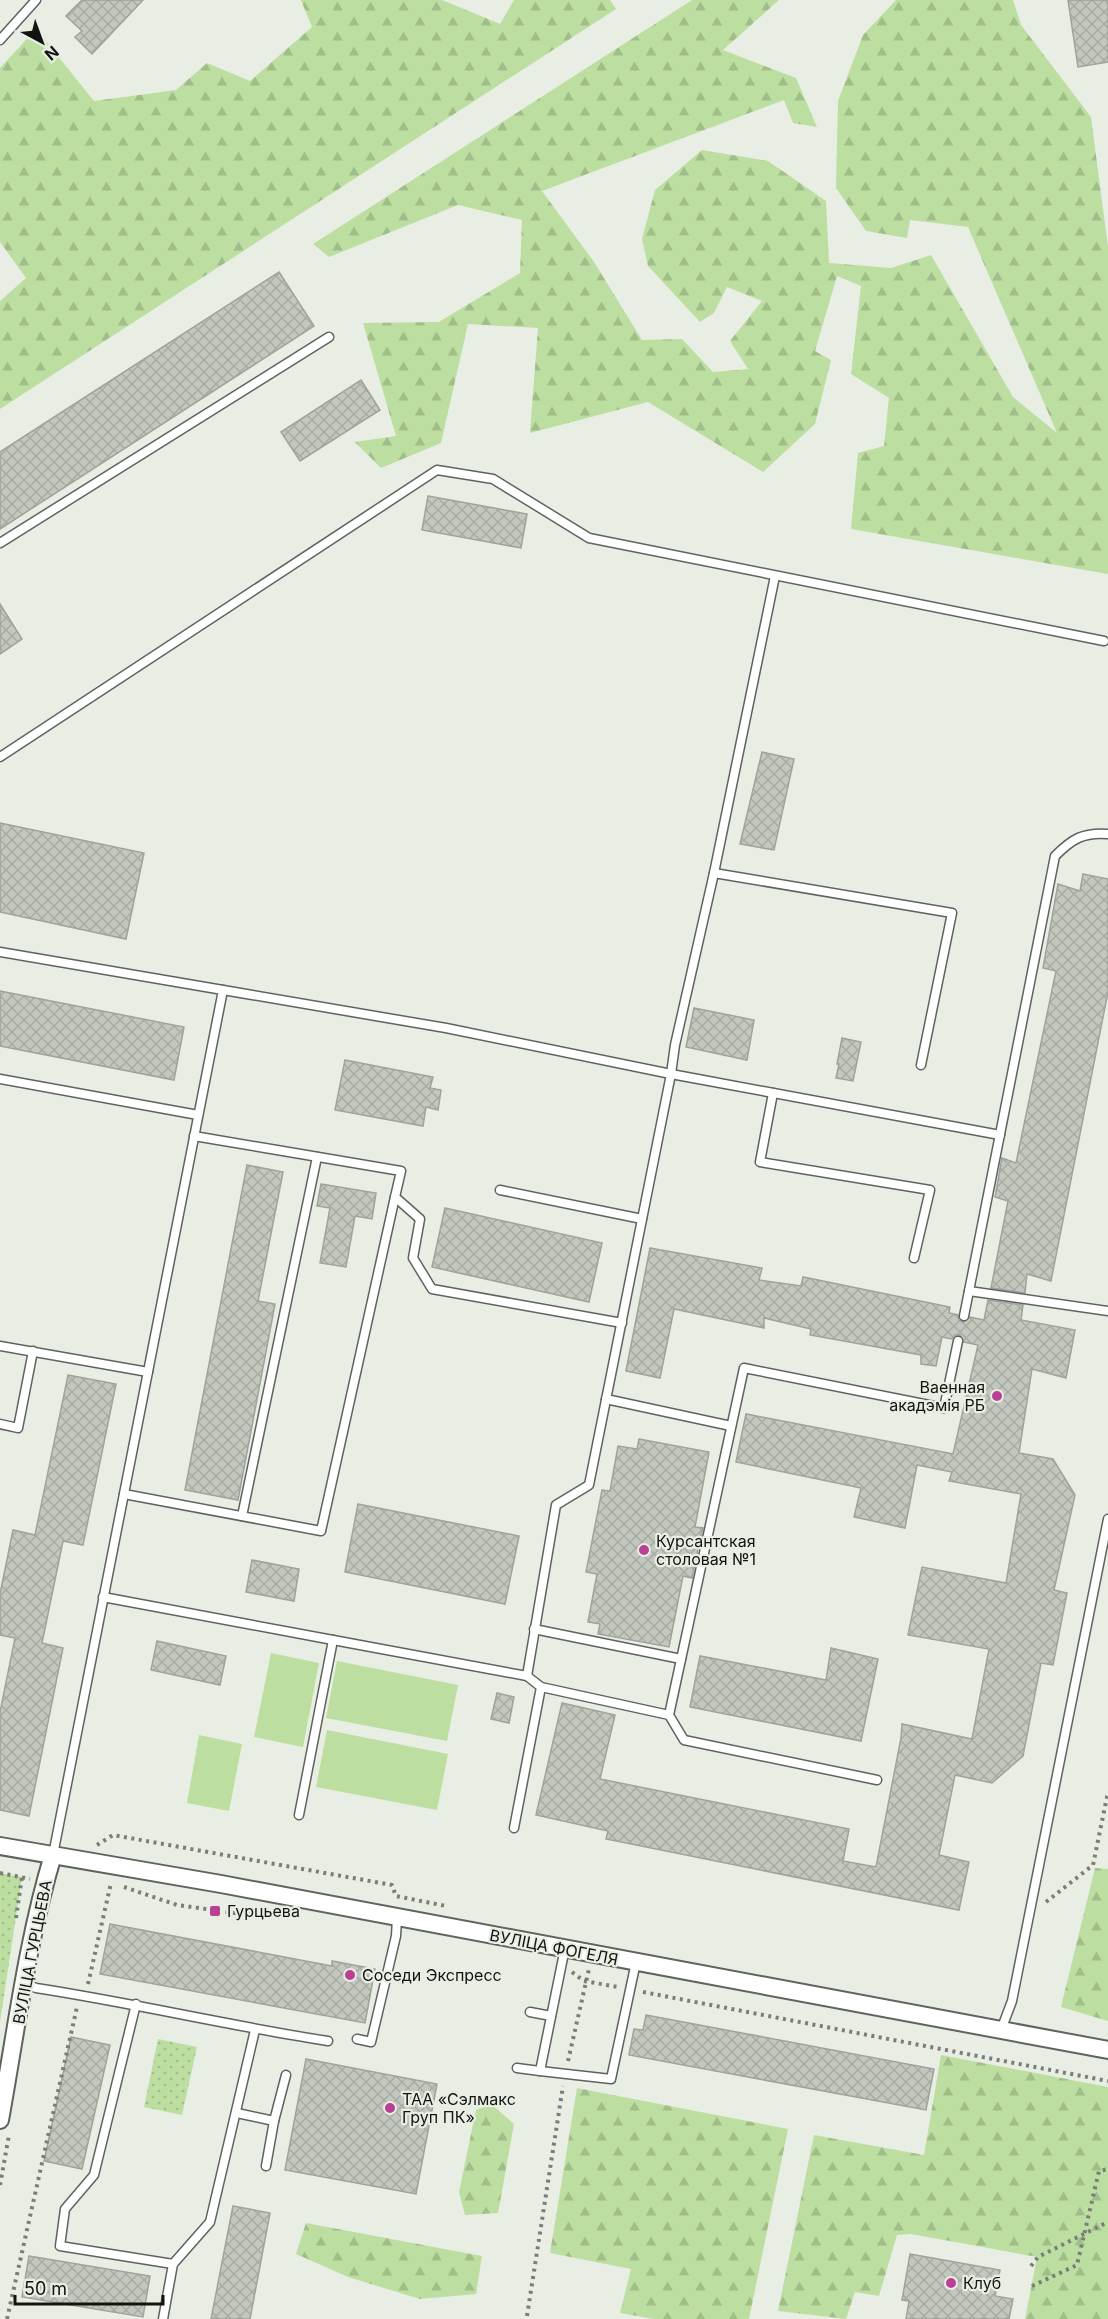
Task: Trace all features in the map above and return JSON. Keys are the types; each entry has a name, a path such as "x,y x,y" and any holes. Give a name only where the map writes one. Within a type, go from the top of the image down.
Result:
{"street":[{"name":"ВУЛІЦА ФОГЕЛЯ","path":"0,1846 221,1884 397,1918 563,1957 636,1962 1108,2049"},
{"name":"ВУЛІЦА ГУРЦЬЕВА","path":"0,2120 24,1983 45,1882 53,1855"}],"lane":[{"path":"0,40 36,0"},
{"path":"0,543 329,337"},
{"path":"0,757 437,470 493,479 589,538 1104,641"},
{"path":"527,1676 556,1505 589,1485 675,1045 714,873 775,576"},
{"path":"964,1316 1055,856 1071,840 1093,833 1108,834"},
{"path":"714,873 952,913 921,1065"},
{"path":"0,952 446,1028 671,1074 1000,1135"},
{"path":"53,1855 223,990"},
{"path":"0,1079 198,1115"},
{"path":"773,1093 760,1162 930,1190 914,1258"},
{"path":"124,1494 321,1531 401,1171 194,1136"},
{"path":"242,1516 317,1157"},
{"path":"500,1190 642,1219"},
{"path":"394,1197 420,1219 413,1258 432,1289 622,1323"},
{"path":"969,1291 1108,1311"},
{"path":"877,1780 684,1740 669,1715 744,1368 944,1408 958,1341"},
{"path":"0,1346 148,1372"},
{"path":"0,1424 18,1428 33,1351"},
{"path":"606,1400 731,1426"},
{"path":"1001,2030 1012,2001 1108,1519"},
{"path":"103,1597 527,1676 541,1687 669,1715"},
{"path":"534,1629 681,1659"},
{"path":"298,1815 333,1640"},
{"path":"514,1828 541,1687"},
{"path":"357,2039 371,2042 396,1936 397,1918"},
{"path":"540,2071 563,1957"},
{"path":"517,2068 611,2079 636,1962"},
{"path":"24,1983 36,1988 136,2004 255,2030 328,2041"},
{"path":"136,2004 94,2175 65,2210 60,2246 173,2264"},
{"path":"530,2012 551,2016"},
{"path":"163,2319 173,2264 210,2222 255,2030"},
{"path":"266,2166 274,2121 286,2075"},
{"path":"237,2113 274,2121"}],"path":[{"path":"1029,1916 1093,1865 1108,1792"},
{"path":"113,1835 392,1885 396,1896"},
{"path":"0,1872 45,1882"},
{"path":"7,2319 80,1995 90,1981 111,1883 102,1880"},
{"path":"122,1887 177,1905 242,1914 275,1913"},
{"path":"563,1957 584,1981 1108,2081"},
{"path":"527,2316 566,2072 584,1981"},
{"path":"1032,2286 1077,2265 1099,2171 1108,2169"},
{"path":"1031,2266 1038,2257 1108,2222"}],"green space":[{"path":"301,0 442,0 500,24 514,0 610,0 616,9 0,409 0,301 26,278 0,242 0,68 36,29 94,101 176,90 207,63 250,81 312,27"},
{"path":"692,0 779,0 723,50 796,78 817,127 793,123 784,100 542,191 594,262 642,340 682,339 713,372 748,369 730,341 762,301 727,287 714,313 700,322 648,266 642,239 655,190 702,150 768,161 826,201 829,263 891,268 931,255 1013,397 1057,433 968,227 910,220 907,238 866,231 836,188 838,101 863,35 896,0 1013,0 1021,25 1091,117 1108,247 1108,574 851,529 858,453 884,446 889,398 851,374 861,286 837,276 815,351 831,360 815,424 763,472 648,402 530,433 538,328 468,324 441,443 381,468 355,442 396,436 363,323 439,322 520,273 522,220 458,205 329,257 313,244"},
{"path":"271,1653 319,1663 303,1747 254,1737"},
{"path":"337,1661 458,1685 447,1741 326,1718"},
{"path":"327,1730 448,1754 437,1810 316,1787"},
{"path":"199,1735 242,1744 229,1811 187,1803"},
{"path":"1095,1868 1108,1869 1108,2021 1061,2007"},
{"path":"0,1873 22,1877 0,2022"},
{"path":"158,2039 197,2047 182,2115 144,2107"},
{"path":"941,2055 1108,2087 1108,2319 1025,2319 1037,2257 911,2234 897,2235 879,2296 855,2292 846,2319 778,2311 814,2135 924,2155"},
{"path":"577,2088 788,2129 749,2319 654,2319 620,2313 631,2269 550,2253"},
{"path":"491,2104 514,2124 498,2213 465,2215 459,2192 476,2110"},
{"path":"306,2223 482,2256 476,2294 420,2299 348,2277 296,2254"}],"building":[{"path":"82,0 143,0 92,54 75,37 82,31 66,16"},
{"path":"1068,0 1108,0 1108,62 1078,67"},
{"path":"279,272 314,326 0,529 0,452"},
{"path":"361,380 380,410 300,461 281,432"},
{"path":"428,496 527,514 521,548 422,530"},
{"path":"0,604 22,639 0,654"},
{"path":"762,752 794,759 774,850 740,844"},
{"path":"0,823 144,853 126,939 0,912"},
{"path":"1083,874 1108,879 1108,992 1051,1281 1027,1274 1025,1293 991,1288 1008,1201 995,1197 1002,1158 1016,1163 1056,971 1043,968 1058,884 1080,891"},
{"path":"0,991 184,1027 174,1080 0,1046"},
{"path":"694,1008 754,1020 747,1060 686,1047"},
{"path":"842,1038 861,1042 853,1081 836,1078"},
{"path":"345,1060 433,1077 430,1088 441,1090 438,1110 426,1107 423,1126 335,1110"},
{"path":"247,1165 283,1172 258,1301 275,1304 238,1500 185,1490"},
{"path":"321,1184 376,1193 372,1219 355,1216 346,1267 320,1263 330,1208 317,1206"},
{"path":"445,1208 602,1243 589,1302 432,1267"},
{"name":"Ваенная акадэмія РБ","path":"650,1248 762,1268 759,1280 801,1286 803,1277 950,1307 949,1313 958,1315 959,1320 963,1322 970,1317 984,1320 988,1300 1023,1305 1021,1320 1075,1330 1066,1378 1032,1369 1019,1453 1053,1459 1075,1495 1054,1590 1067,1593 1053,1665 1041,1663 1023,1756 992,1783 955,1775 939,1855 969,1862 959,1910 606,1839 608,1831 536,1815 562,1703 615,1715 600,1779 849,1829 843,1861 876,1867 902,1724 972,1739 989,1649 908,1635 922,1567 1006,1583 1021,1494 949,1481 952,1472 917,1465 905,1528 854,1517 861,1488 736,1462 746,1414 953,1454 978,1345 964,1342 960,1335 955,1335 952,1339 942,1337 936,1366 921,1364 921,1355 810,1335 811,1329 764,1318 764,1328 674,1309 660,1378 626,1371"},
{"path":"68,1375 116,1384 83,1545 63,1541 42,1643 63,1648 29,1816 0,1810 0,1712 15,1638 0,1635 0,1594 13,1530 35,1535"},
{"name":"Курсантская столовая №1","path":"639,1439 709,1452 695,1527 703,1528 692,1578 683,1576 669,1647 598,1634 600,1624 588,1622 597,1574 586,1572 602,1490 610,1491 618,1446 637,1449"},
{"path":"358,1504 519,1536 505,1604 345,1572"},
{"path":"252,1560 299,1569 294,1601 246,1592"},
{"path":"157,1641 226,1656 220,1685 151,1670"},
{"path":"831,1648 878,1659 861,1741 690,1707 700,1656 826,1680"},
{"path":"497,1693 514,1697 509,1723 491,1719"},
{"path":"110,1924 332,1966 332,1961 375,1969 365,2023 100,1974"},
{"path":"646,2015 934,2069 926,2110 629,2055 634,2029 643,2030"},
{"path":"71,2037 110,2045 82,2169 44,2161"},
{"path":"306,2059 437,2084 416,2194 285,2170"},
{"path":"233,2206 270,2213 250,2319 211,2319"},
{"name":"Клуб","path":"910,2254 1000,2270 995,2296 1013,2299 1009,2319 906,2319 909,2301 902,2300"},
{"path":"29,2256 150,2276 143,2317 22,2297"}],"place":[{"name":"Ваенная акадэмія РБ","path":"997,1396"},
{"name":"Курсантская столовая №1","path":"644,1550"},
{"name":"Гурцьева","path":"215,1911"},
{"name":"Соседи Экспресс","path":"350,1975"},
{"name":"ТАА «Сэлмакс Груп ПК»","path":"390,2108"},
{"name":"Клуб","path":"951,2283"}]}
